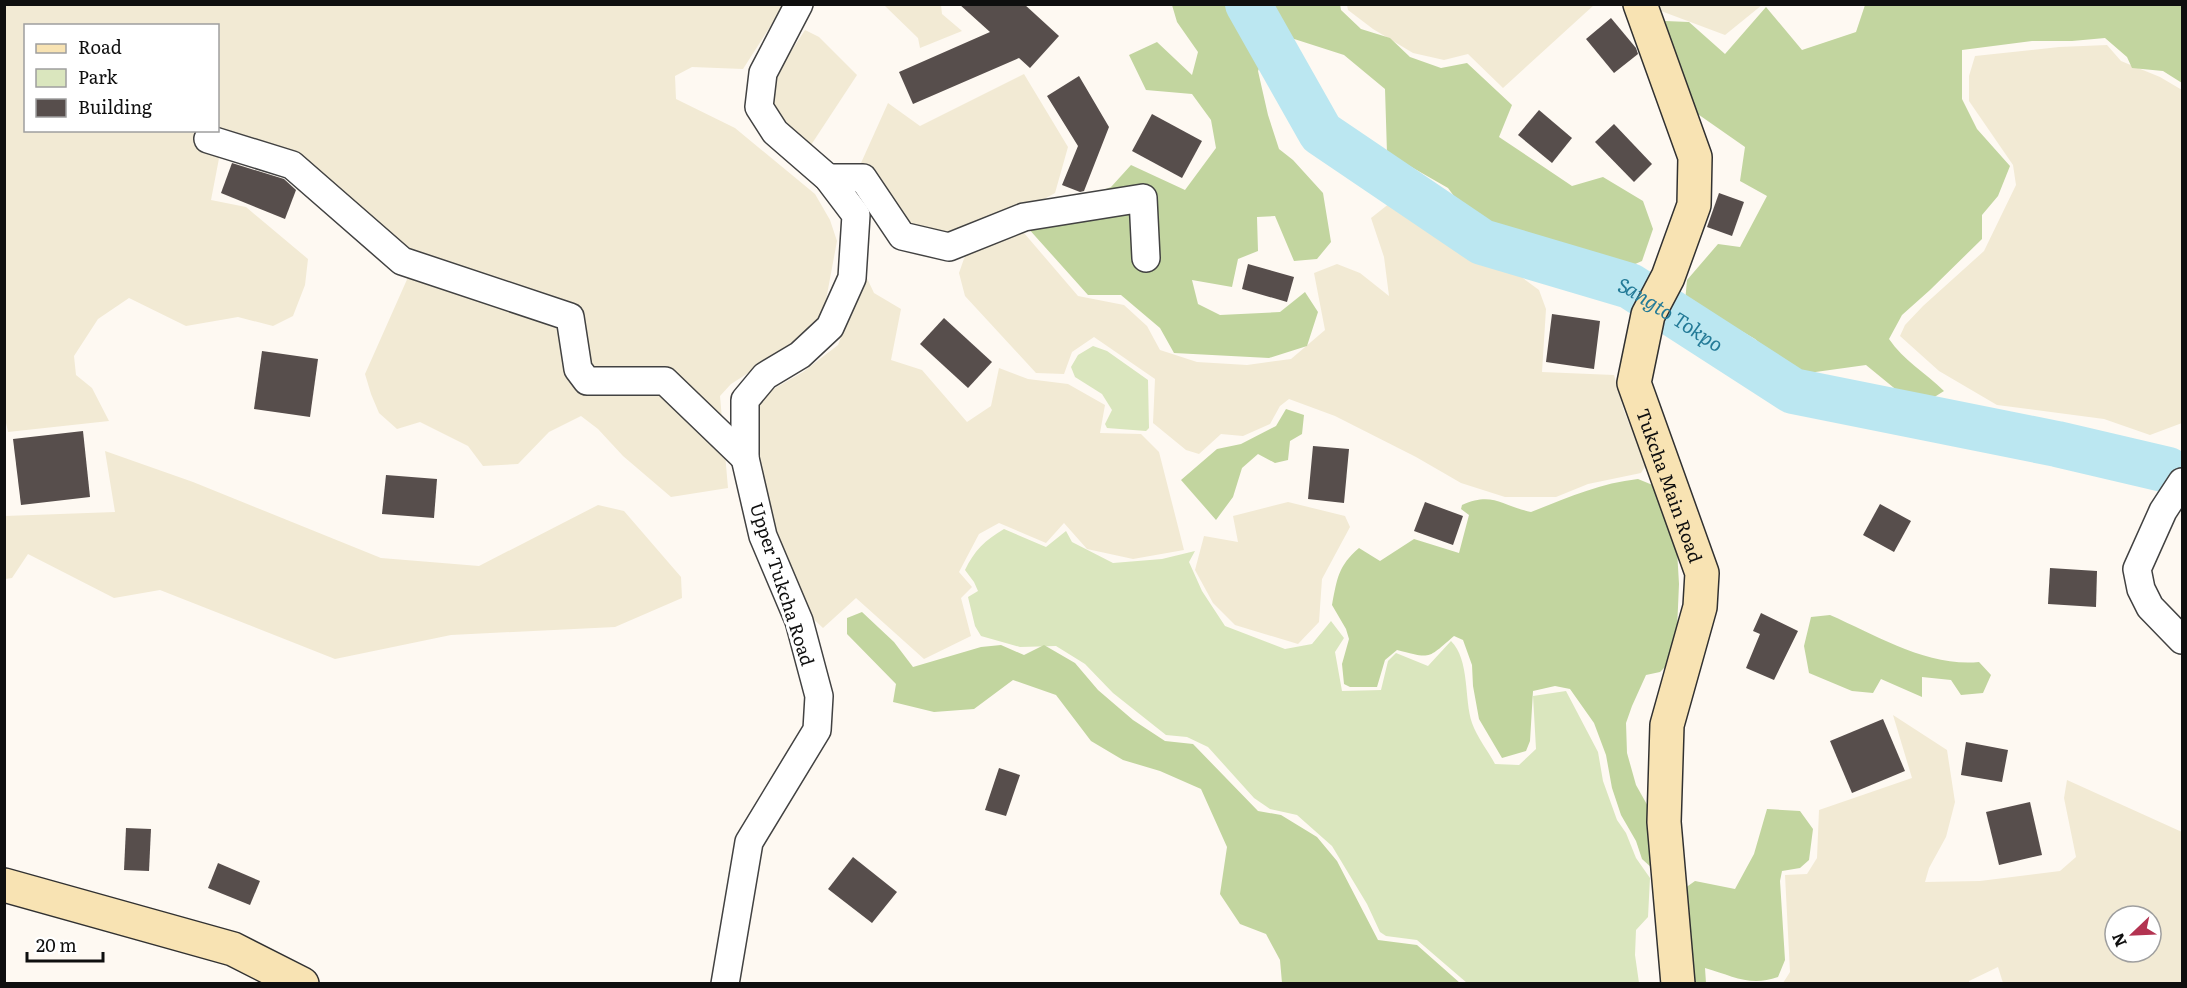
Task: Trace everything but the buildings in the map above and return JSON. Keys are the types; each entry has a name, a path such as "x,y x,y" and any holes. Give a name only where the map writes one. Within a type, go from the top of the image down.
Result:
{"street":[{"name":"Upper Tukcha Road","path":"725,984 750,842 817,730 819,696 799,621 763,536 745,458 745,400 765,376 800,355 831,327 852,278 856,215 828,178 775,132 759,107 763,73 799,4"},
{"name":"Tukcha Main Road","path":"1640,4 1695,157 1694,205 1668,276 1648,315 1634,382 1702,573 1700,607 1667,725 1664,822 1678,984"},
{"path":"208,139 292,165 402,261 570,317 578,369 587,381 665,381 745,458"},
{"path":"828,178 863,178 902,236 949,246 1024,217 1143,198 1146,258"},
{"path":"2182,482 2163,511 2137,568 2141,589 2150,607 2182,640"},
{"path":"4,885 233,949 302,984"}],"shaded area":[{"path":"5,5 784,5 743,69 692,67 675,76 676,99 735,128 815,194 830,220 837,241 824,311 808,335 731,384 720,396 728,488 671,497 581,416 549,432 518,464 483,466 468,446 420,422 397,429 379,413 365,374 417,257 361,210 221,148 211,200 246,207 308,259 305,285 293,316 273,326 238,317 186,326 129,298 98,319 74,356 76,375 92,388 109,421 8,432 5,418"},
{"path":"884,5 941,5 942,14 962,31 920,48 918,38"},
{"path":"1347,5 1594,5 1503,88 1468,54 1444,60 1413,53 1373,29 1348,10"},
{"path":"1659,5 1762,5 1725,35 1661,11"},
{"path":"805,30 819,37 857,75 811,145 779,128 767,105 769,85"},
{"path":"2107,45 2121,61 2160,77 2182,90 2182,423 2150,435 2104,419 1997,405 1939,371 1900,336 1905,325 1923,306 1984,251 2016,185 2013,165 1969,101 1969,76 1975,56 2059,47"},
{"path":"1024,74 1068,147 1055,193 1010,218 962,239 912,229 893,214 883,181 861,163 888,103 920,126"},
{"path":"1390,203 1400,205 1438,229 1474,256 1512,270 1539,290 1546,309 1542,372 1614,375 1624,411 1646,465 1641,473 1588,484 1556,497 1505,497 1461,483 1416,457 1335,416 1289,399 1280,406 1270,424 1243,436 1221,434 1199,454 1186,450 1153,423 1155,379 1094,337 1072,352 1064,374 1036,373 965,296 959,273 967,250 1016,229 1024,233 1078,296 1124,305 1147,326 1160,350 1197,362 1247,365 1291,359 1325,330 1314,273 1337,264 1360,273 1389,296 1384,257 1371,218"},
{"path":"865,274 874,293 901,309 891,360 922,370 967,422 991,406 999,368 1028,379 1068,384 1105,405 1100,433 1141,434 1159,452 1184,550 1133,559 1087,549 1064,523 1046,543 999,523 979,534 959,572 972,587 961,598 971,636 924,659 856,598 823,628 807,613 779,553 751,433 761,396 803,372 838,345"},
{"path":"105,451 193,482 381,558 479,566 598,505 624,511 681,577 682,598 615,627 451,635 335,659 160,590 114,598 28,554 12,578 5,579 5,516 115,512"},
{"path":"1288,502 1345,516 1350,527 1322,579 1319,622 1298,644 1235,625 1213,603 1195,570 1204,536 1238,542 1233,516"},
{"path":"1893,715 1947,750 1955,802 1946,837 1929,868 1925,882 1980,881 2060,871 2076,857 2064,798 2067,780 2182,832 2182,983 2003,983 1998,967 1969,983 1783,983 1790,972 1785,875 1807,874 1817,858 1819,810 1912,778"}],"green space":[{"path":"1340,4 1341,10 1361,29 1390,38 1410,57 1441,68 1467,63 1512,105 1499,137 1572,186 1603,177 1643,201 1653,229 1642,261 1617,272 1539,249 1471,219 1448,188 1387,153 1385,89 1344,55 1288,37 1264,57 1258,71 1279,149 1293,160 1323,193 1331,242 1317,259 1294,261 1275,216 1257,217 1258,251 1238,259 1232,287 1192,280 1198,304 1220,315 1280,312 1305,292 1318,312 1307,346 1269,358 1174,353 1160,328 1121,295 1088,295 1027,227 1046,212 1111,187 1131,165 1185,190 1216,148 1211,120 1192,94 1146,90 1129,55 1157,42 1192,75 1198,52 1177,22 1172,5"},
{"path":"1865,5 2182,5 2182,83 2163,71 2132,68 2127,57 2105,38 2032,41 1962,50 1962,99 1977,129 2010,166 1998,196 1982,215 1982,239 1902,315 1889,339 1908,360 1944,391 1928,401 1910,401 1866,365 1801,374 1780,362 1755,339 1719,318 1684,313 1687,280 1718,244 1740,247 1767,196 1740,181 1745,147 1692,110 1665,21 1689,22 1725,54 1766,7 1802,50 1856,32"},
{"path":"1093,346 1107,351 1148,380 1149,428 1146,431 1107,428 1105,424 1112,410 1102,394 1075,377 1071,367 1078,355"},
{"path":"1286,409 1304,415 1302,434 1290,441 1288,460 1275,463 1258,454 1242,468 1233,497 1216,520 1181,480 1217,449 1241,444 1276,426"},
{"path":"1638,479 1655,486 1677,550 1679,584 1677,630 1667,665 1660,672 1646,675 1626,723 1627,753 1636,785 1654,817 1653,869 1642,859 1636,841 1621,815 1612,788 1606,755 1594,723 1570,689 1555,686 1533,691 1530,741 1526,751 1502,758 1479,719 1472,665 1463,640 1454,636 1433,653 1423,656 1397,650 1385,660 1377,687 1350,687 1344,684 1342,664 1349,639 1332,605 1335,588 1343,567 1359,548 1380,561 1414,539 1459,553 1469,515 1461,509 1462,505 1490,499 1531,512 1571,496"},
{"path":"1004,529 1046,547 1066,531 1072,542 1113,563 1162,559 1195,551 1189,562 1202,591 1225,626 1285,649 1312,644 1331,621 1344,638 1335,652 1342,691 1381,690 1388,661 1396,653 1428,666 1451,641 1457,649 1464,669 1472,723 1495,764 1519,765 1536,749 1533,696 1566,691 1598,752 1603,781 1617,820 1626,833 1636,858 1650,878 1648,917 1636,930 1635,955 1639,983 1467,983 1417,940 1386,936 1380,932 1367,904 1332,846 1297,815 1270,809 1254,798 1208,747 1187,737 1166,735 1113,693 1085,664 1056,646 1020,647 981,636 975,626 968,597 978,591 965,570 981,546"},
{"path":"862,612 894,642 913,667 981,647 1001,645 1024,655 1044,645 1075,663 1098,690 1133,720 1165,741 1193,744 1258,811 1281,815 1317,837 1337,861 1378,940 1417,945 1460,983 1282,983 1280,960 1266,934 1240,924 1220,894 1227,847 1201,789 1160,771 1123,760 1091,741 1056,695 1013,680 974,709 934,712 893,702 896,684 847,634 847,618"},
{"path":"1830,615 1921,655 1940,660 1979,662 1991,675 1983,693 1961,695 1951,680 1922,677 1922,697 1881,679 1873,693 1852,691 1809,673 1804,646 1811,617"},
{"path":"1767,809 1800,811 1813,829 1809,860 1800,868 1782,871 1780,881 1785,960 1778,977 1750,981 1705,968 1706,983 1686,983 1678,893 1695,881 1735,889 1754,854"}],"waterway":[{"name":"Sangto Tokpo","path":"1248,4 1321,133 1482,242 1630,286 1793,391 2057,444 2168,470 2182,478"}]}
